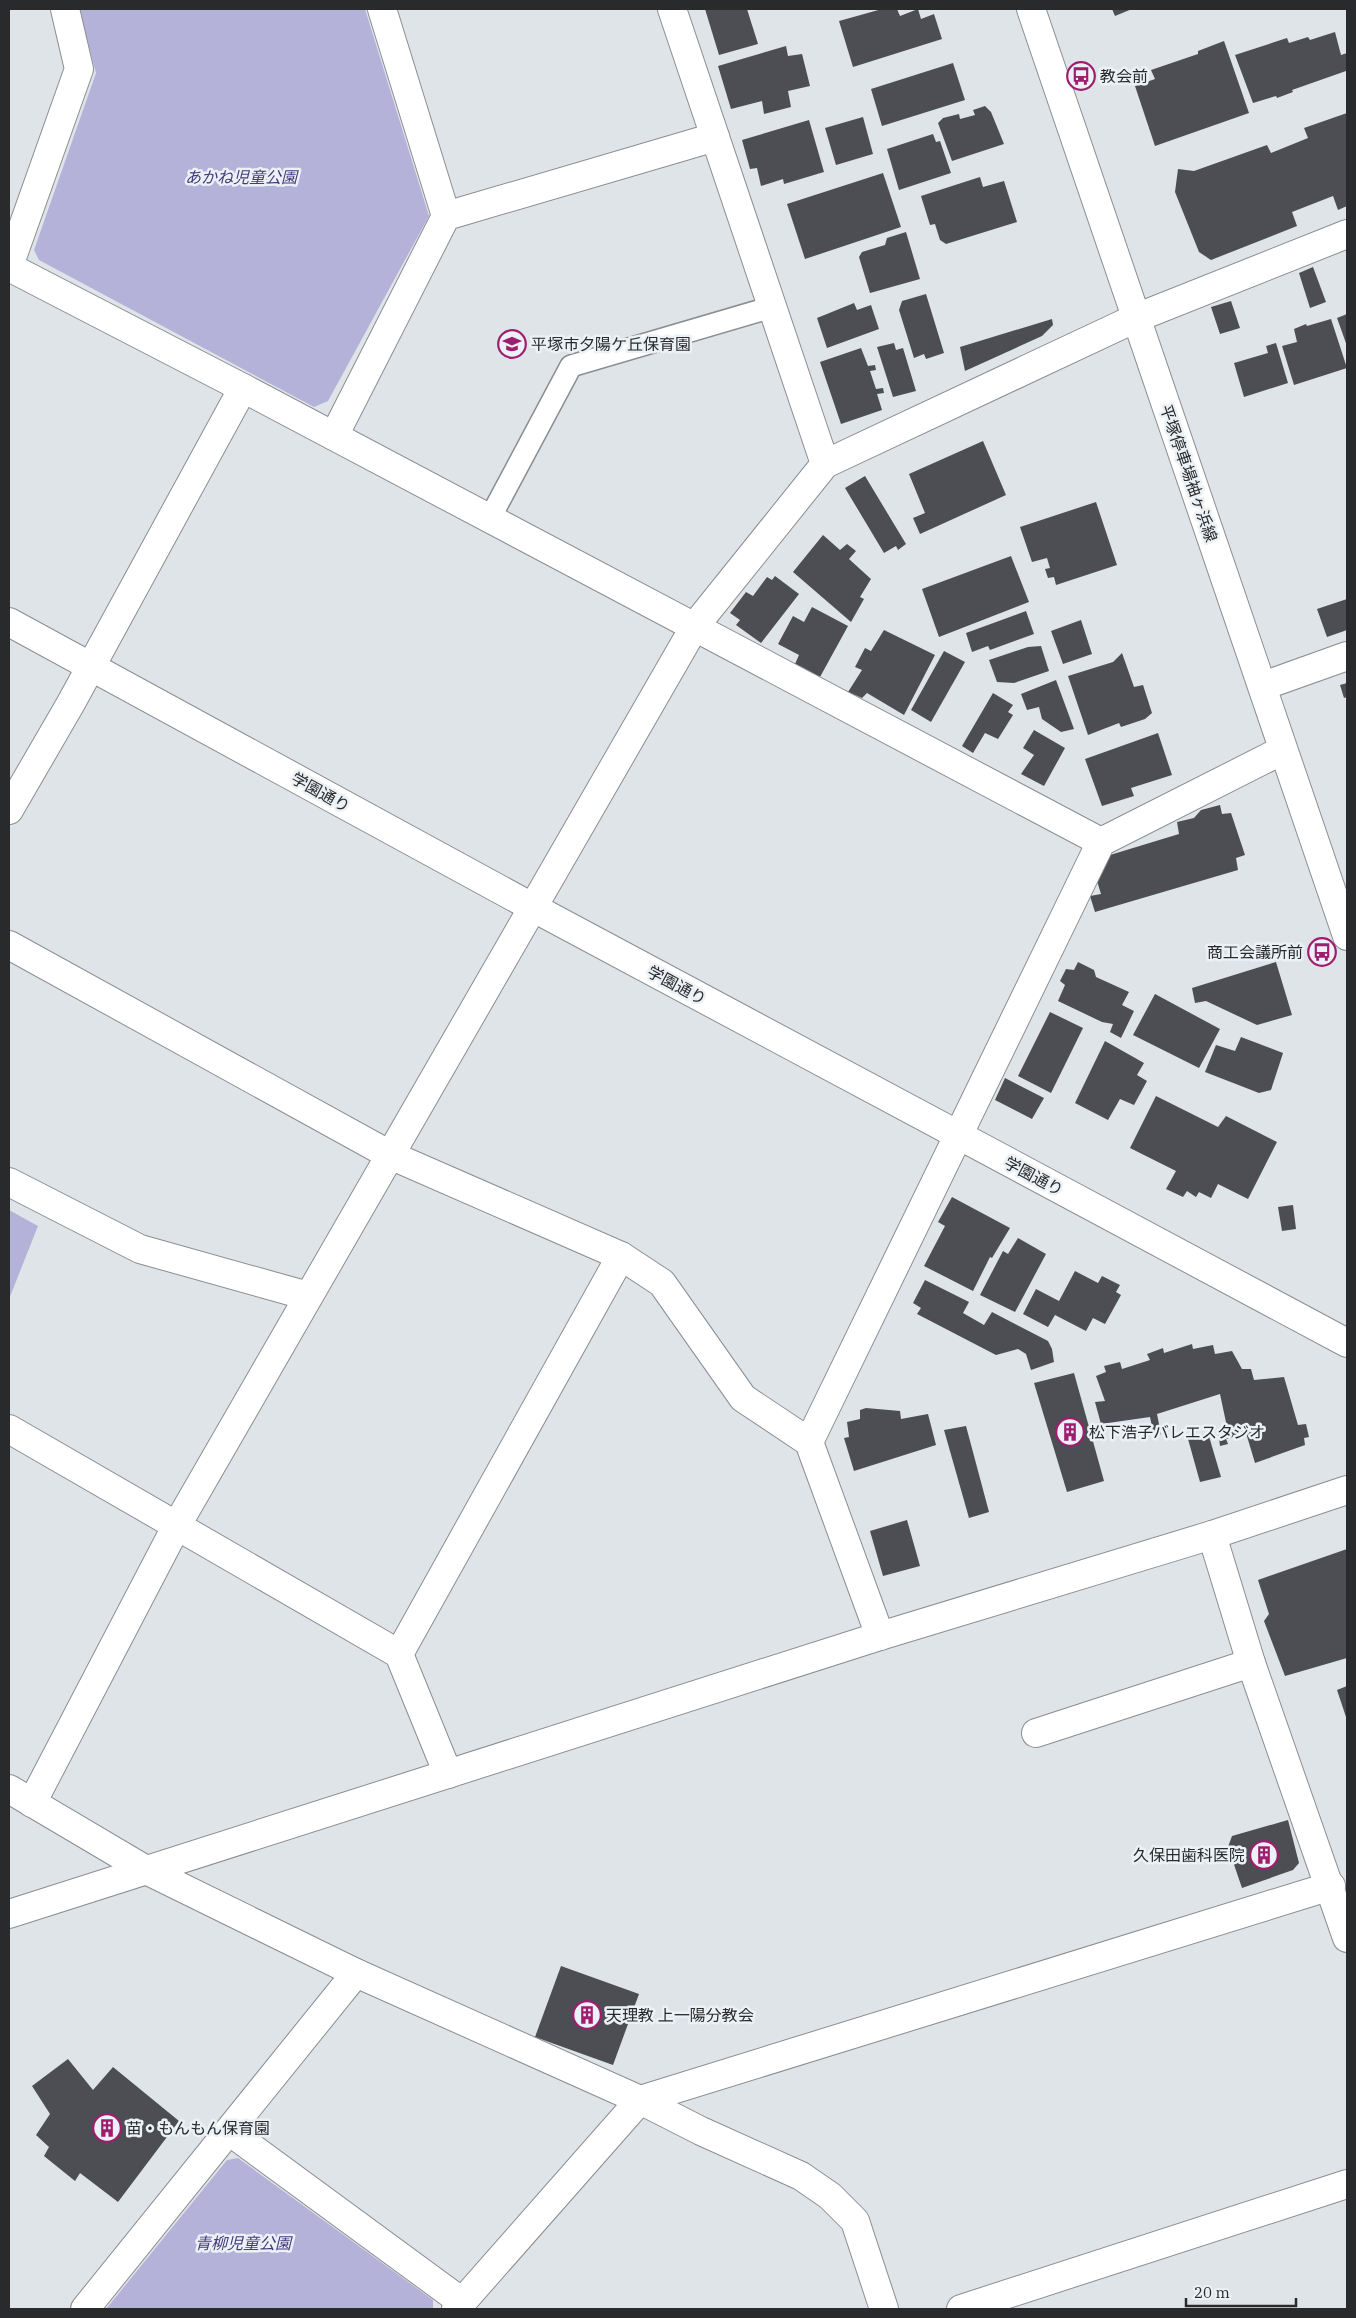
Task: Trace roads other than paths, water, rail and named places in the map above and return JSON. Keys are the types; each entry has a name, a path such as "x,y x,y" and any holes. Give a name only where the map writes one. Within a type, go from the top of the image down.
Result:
{"street":[{"path":"65,9 79,69 9,267 490,518 1101,842"},
{"path":"334,436 446,216 382,9"},
{"path":"672,9 825,464"},
{"name":"平塚停車場袖ヶ浜線","path":"1031,9 1347,936"},
{"path":"446,216 715,137"},
{"path":"32,1803 177,1525 695,626 825,464 1136,318 1347,234"},
{"path":"9,810 91,666 243,388"},
{"name":"学園通り","path":"9,622 532,907 1347,1343"},
{"path":"1263,686 1347,656"},
{"path":"809,1442 1101,842 1283,750"},
{"path":"9,945 390,1154 620,1256 662,1283 743,1398 809,1442 880,1636"},
{"path":"9,1182 140,1249 308,1296"},
{"path":"399,1654 620,1256"},
{"path":"9,1429 399,1654 448,1774"},
{"path":"9,1914 880,1636 1212,1535 1347,1490"},
{"path":"1212,1535 1251,1663 1331,1886 1347,1938"},
{"path":"1036,1733 1251,1663"},
{"path":"9,1790 146,1870 356,1973 640,2100 701,2131 801,2176 830,2196 855,2221 884,2309"},
{"path":"229,2131 459,2306 640,2100 1331,1886"},
{"path":"85,2309 356,1973"},
{"path":"961,2309 1347,2184"}],"lane":[{"path":"490,518 571,366 772,307"}],"place":[{"name":"教会前","path":"1081,76"},
{"name":"平塚市夕陽ケ丘保育園","path":"512,344"},
{"name":"商工会議所前","path":"1322,952"},
{"name":"松下浩子バレエスタジオ","path":"1070,1432"},
{"name":"久保田歯科医院","path":"1264,1855"},
{"name":"天理教 上一陽分教会","path":"587,2015"},
{"name":"苗・もんもん保育園","path":"107,2128"}],"park label":[{"name":"あかね児童公園","path":"241,177"},
{"name":"青柳児童公園","path":"243,2243"}]}
